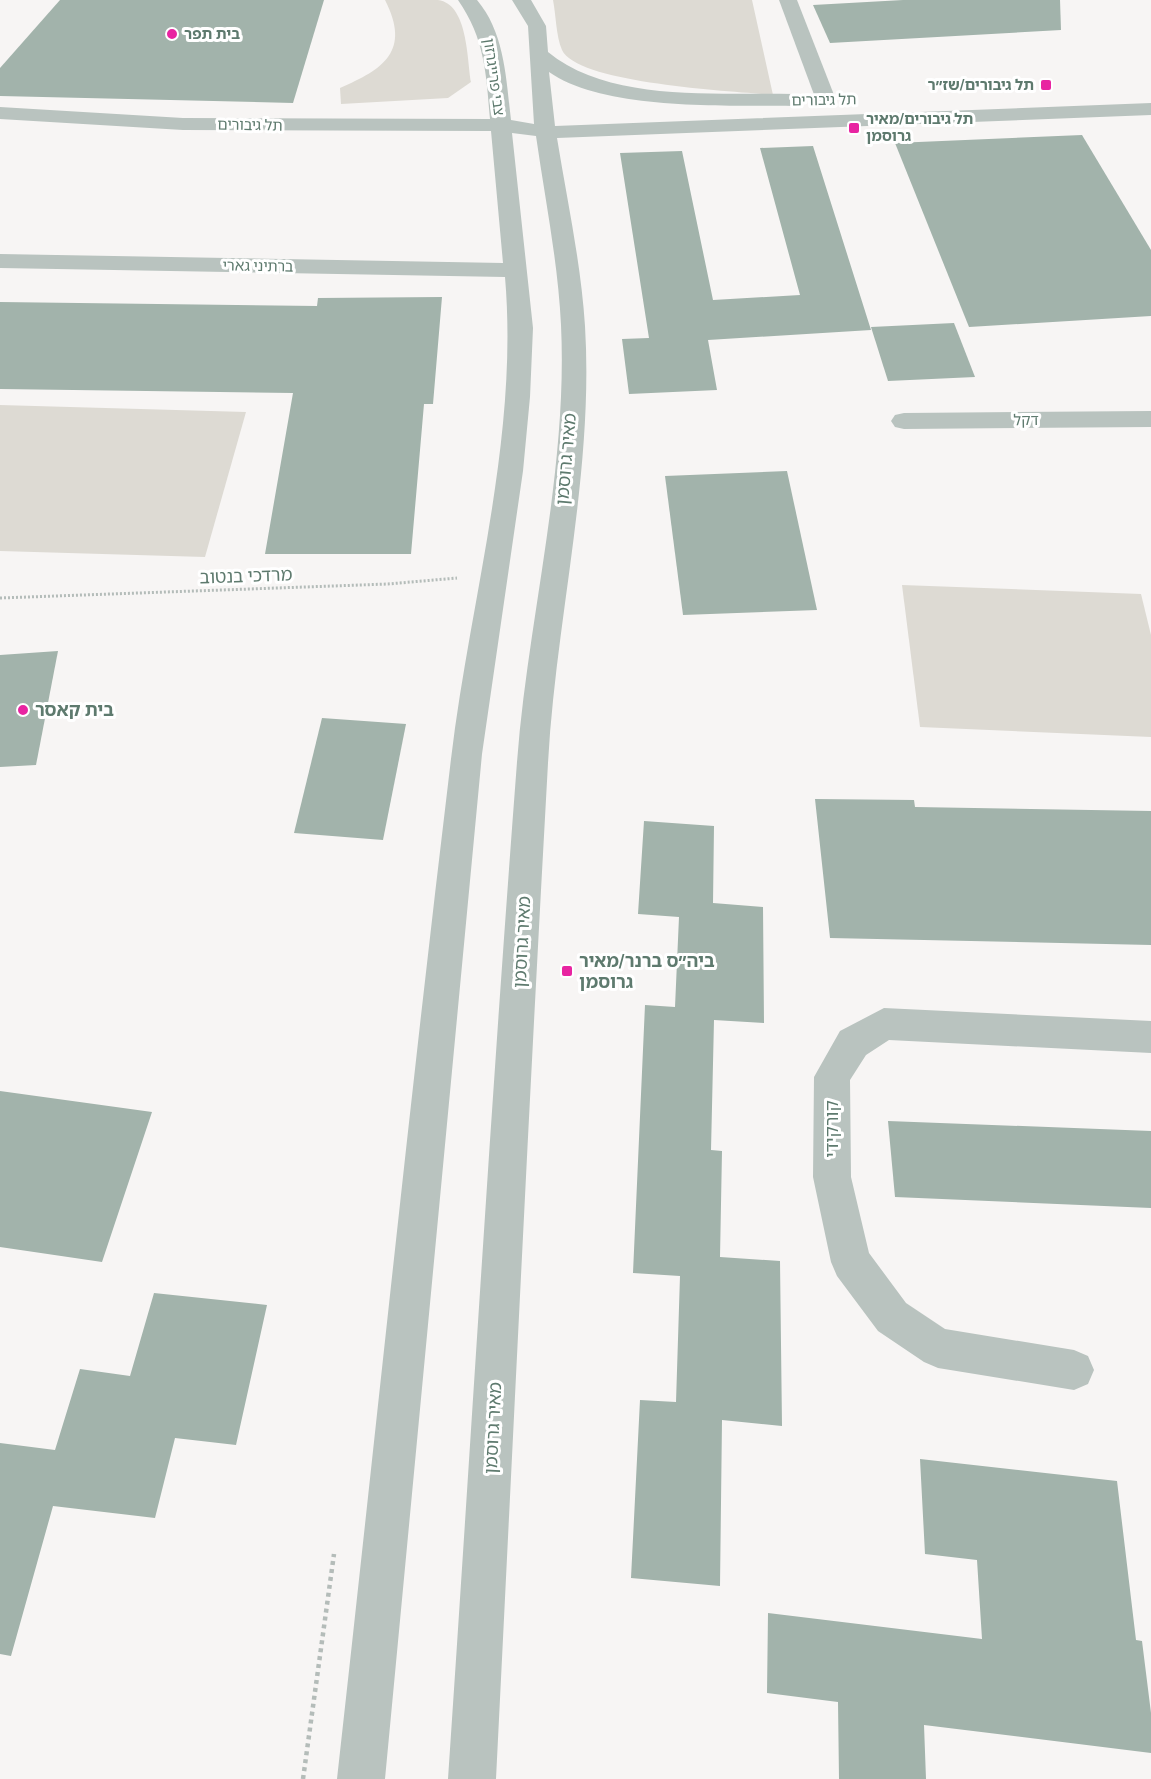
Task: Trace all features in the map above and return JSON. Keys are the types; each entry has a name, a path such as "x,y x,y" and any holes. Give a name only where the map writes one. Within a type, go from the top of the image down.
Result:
{"street":[{"name":"צבי פרייגרזון","path":"466,0 479,13 489,35 501,125"},
{"path":"521,0 527,6 537,26 538,52 552,116"},
{"path":"788,0 826,100"},
{"path":"538,52 570,76 619,89 680,97 793,100"},
{"path":"965,97 1151,92"},
{"name":"תל גיבורים","path":"602,107 849,99"},
{"name":"תל גיבורים","path":"0,113 194,124 501,125 552,116 1151,109"},
{"name":"מאיר גרוסמן","path":"472,1779 533,756 567,474 572,398 573,327 552,116"},
{"path":"361,1779 467,754 510,471 518,398 521,328 501,125"},
{"name":"ברתיני גארי","path":"0,261 517,270"},
{"name":"דקל","path":"904,421 1150,423"},
{"name":"קורקידי","path":"1074,1370 938,1348 892,1317 851,1262 832,1177 831,1077 853,1043 884,1024 1151,1037"}],"path":[{"name":"מרדכי בנטוב","path":"0,598 388,584 469,575 493,578"}],"shaded area":[{"path":"385,0 438,0 448,4 461,22 467,47 471,82 448,98 341,104 340,88 356,81 380,65 389,56 394,45 395,33 392,18"},
{"path":"553,0 752,0 773,95 659,84 596,71 574,62 562,50"},
{"path":"0,405 246,412 205,557 0,551"},
{"path":"902,585 1141,594 1151,635 1151,737 920,727"}],"building":[{"name":"בית תפר","path":"60,0 324,0 293,103 0,96 0,68"},
{"path":"903,0 1060,0 1061,30 830,43 813,5"},
{"path":"1082,135 1151,250 1151,316 969,327 895,143"},
{"path":"813,146 871,330 708,340 717,390 629,394 622,339 649,338 620,153 682,151 713,300 800,295 760,148"},
{"path":"442,297 433,404 424,404 411,554 265,554 293,393 0,389 0,302 317,306 318,298"},
{"path":"954,323 975,377 888,381 871,327"},
{"path":"787,471 817,610 683,615 665,476"},
{"name":"בית קאסר","path":"58,651 36,765 0,767 0,655"},
{"path":"322,718 406,724 383,840 294,833"},
{"path":"815,799 914,800 915,807 1151,811 1151,945 830,938"},
{"path":"644,821 714,826 713,903 763,907 764,1023 714,1020 711,1150 722,1151 720,1257 780,1261 782,1426 722,1420 720,1586 631,1578 640,1400 676,1402 680,1276 633,1273 645,1005 675,1007 679,917 638,914"},
{"path":"0,1091 152,1112 102,1262 0,1247"},
{"path":"888,1121 1151,1131 1151,1208 895,1197"},
{"path":"154,1293 267,1305 236,1445 175,1438 155,1518 53,1506 11,1656 0,1654 0,1443 55,1450 80,1369 130,1376"},
{"path":"920,1459 1117,1481 1136,1640 1142,1641 1151,1713 1151,1753 924,1725 926,1779 839,1779 838,1702 767,1693 768,1613 982,1639 977,1560 925,1554"}],"place":[{"name":"בית תפר","path":"172,34"},
{"name":"תל גיבורים/שז״ר","path":"1046,85"},
{"name":"תל גיבורים/מאיר גרוסמן","path":"854,128"},
{"name":"בית קאסר","path":"23,710"},
{"name":"ביה״ס ברנר/מאיר גרוסמן","path":"567,971"}]}
